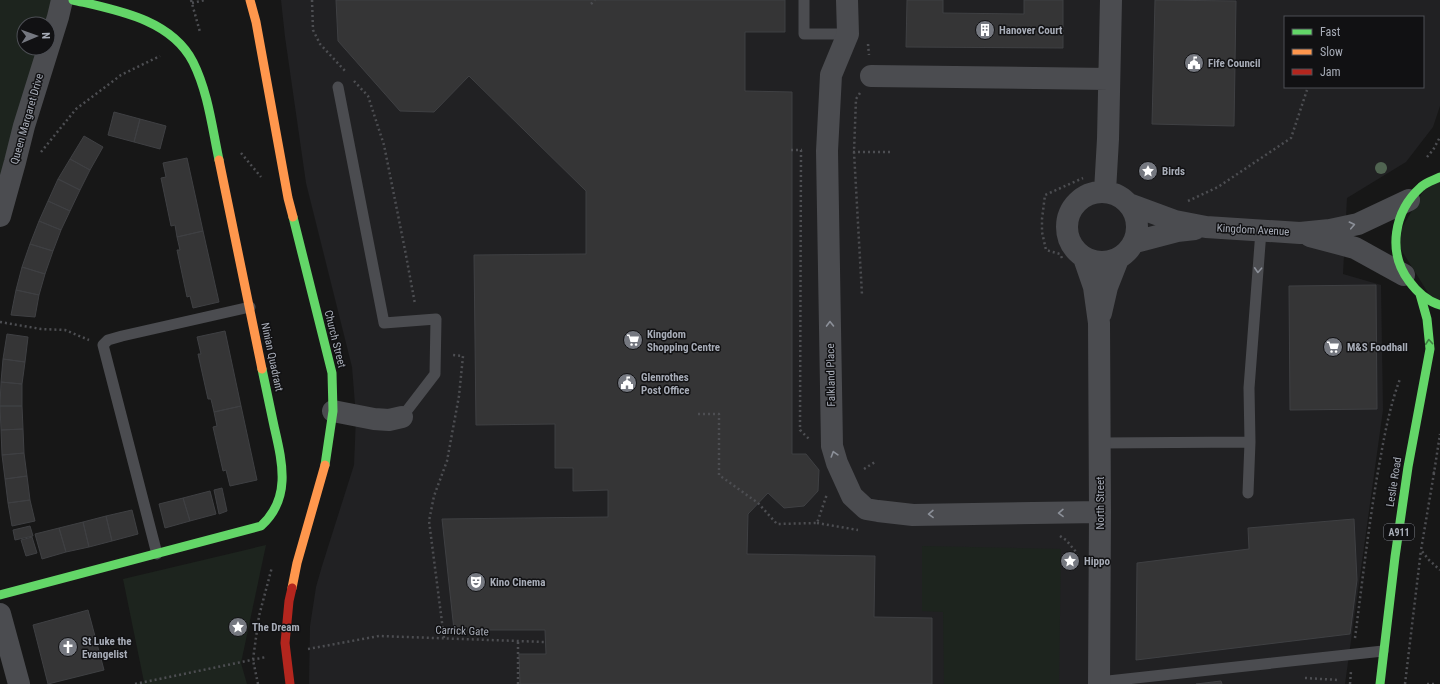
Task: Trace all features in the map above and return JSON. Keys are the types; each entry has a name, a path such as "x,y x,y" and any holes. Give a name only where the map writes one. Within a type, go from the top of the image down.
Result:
{"street":[{"name":"Queen Margaret Drive","path":"0,216 8,160 24,126 62,0"},
{"name":"Ninian Quadrant","path":"0,595 261,526 268,521 278,500 283,474 250,307 206,98 199,73 181,45 159,28 128,13 73,0"},
{"name":"Church Street","path":"250,0 256,22 288,198 332,373 333,411 327,458 295,570 289,601 284,643 290,684"},
{"name":"Falkland Place","path":"847,0 848,34 830,75 827,150 832,446 837,463 852,496 866,508 913,515 1100,512"},
{"path":"1105,191 1108,139 1111,0"},
{"path":"871,76 1109,79"},
{"name":"A911","path":"1438,174 1421,187 1403,209 1397,224 1395,240 1396,254 1404,275 1420,294 1440,305"},
{"path":"1105,191 1116,194 1126,200 1134,210 1138,231 1135,242 1128,252 1118,259 1107,262 1095,262 1084,258 1075,250 1069,240 1066,228 1068,216 1073,206 1082,198 1093,193 1105,191"},
{"name":"Kingdom Avenue","path":"1129,204 1168,219 1206,227 1300,233 1330,230 1358,224 1409,200"},
{"name":"Kingdom Avenue","path":"1135,242 1177,231 1206,227"},
{"name":"Kingdom Avenue","path":"1300,233 1355,248 1404,275"},
{"name":"North Street","path":"1084,258 1094,287 1099,323 1099,683"},
{"name":"North Street","path":"1099,323 1107,288 1118,259"},
{"name":"Leslie Road","path":"1380,684 1383,651 1408,467 1430,349 1427,319 1420,294"},
{"name":"Leslie Road","path":"1425,380 1437,358"},
{"path":"333,411 374,419 389,420 402,417"},
{"path":"0,614 19,684"}],"lane":[{"path":"804,0 804,34 848,34"},
{"path":"338,87 384,323 436,319 435,374 402,417"},
{"path":"1248,493 1250,442 1249,388 1261,231"},
{"path":"157,554 103,345 108,340 122,336 250,307"},
{"path":"1100,442 1250,442"},
{"path":"1099,683 1383,651"}],"path":[{"path":"8,160 38,155 76,109 121,75 181,45 200,33 192,2 205,0"},
{"path":"312,0 313,30 320,44 347,73"},
{"path":"591,4 595,0"},
{"path":"862,295 854,152 856,99 871,76"},
{"path":"352,79 368,96 384,145 418,320"},
{"path":"1168,219 1180,205 1218,187 1291,138 1307,90"},
{"path":"801,150 800,430 814,445"},
{"path":"854,152 893,152"},
{"path":"1063,260 1060,254 1046,250 1042,232 1045,195 1106,168"},
{"path":"0,322 41,329 65,330 103,345"},
{"path":"436,352 463,356 459,396 448,462 434,496 429,521 444,638"},
{"path":"1353,654 1379,466 1394,396 1403,373"},
{"path":"698,414 719,414 719,475 758,503 777,524 817,523 864,531"},
{"path":"817,523 829,486 843,477 862,471 875,462"},
{"path":"1405,684 1421,550 1434,472"},
{"path":"1054,532 1066,540 1082,558"},
{"path":"1421,550 1428,560 1440,570"},
{"name":"Carrick Gate","path":"135,684 286,652 378,636 545,642"},
{"path":"518,642 518,684"},
{"path":"1427,684 1435,684"}],"shaded area":[{"path":"0,0 61,0 52,16 16,16 16,56 41,56 0,179"},
{"path":"281,0 1440,0 1440,106 1433,127 1406,162 1347,198 1343,274 1381,285 1383,410 1345,684 309,684 310,626 316,587 354,465 356,417 352,367 306,183"},
{"path":"1440,177 1440,305 1435,304 1395,240 1429,181"},
{"path":"266,545 241,663 247,684 135,684 144,682 123,579"},
{"path":"922,546 1061,549 1059,684 944,684 943,612 922,611"}],"building":[{"name":"Kingdom Shopping Centre","path":"336,0 785,0 785,32 745,32 745,91 792,92 792,454 806,454 819,470 818,491 804,506 784,508 768,493 748,514 747,554 875,556 874,617 932,618 932,684 520,684 519,654 546,654 545,630 454,630 442,519 608,517 608,490 573,491 573,468 555,468 555,424 476,425 474,255 586,254 586,191 469,76 434,112 400,111 338,41"},
{"name":"Hanover Court","path":"907,0 943,0 943,13 1024,14 1024,0 1063,0 1063,48 906,47"},
{"name":"Fife Council","path":"1155,0 1236,1 1234,126 1152,124"},
{"path":"114,112 140,119 134,142 108,135"},
{"path":"140,119 166,126 160,149 134,142"},
{"path":"84,136 103,147 90,170 70,159"},
{"path":"187,158 203,231 177,237 175,225 171,226 161,178 166,177 163,163"},
{"path":"70,159 90,170 80,190 58,179"},
{"path":"58,179 80,190 70,211 48,201"},
{"path":"48,201 70,211 61,230 39,221"},
{"path":"39,221 61,230 53,251 30,244"},
{"path":"203,231 219,302 193,308 190,296 187,297 177,250 180,250 177,237"},
{"path":"30,244 53,251 45,274 22,267"},
{"path":"22,267 45,274 39,295 16,290"},
{"name":"M&S Foodhall","path":"1376,285 1377,409 1290,410 1289,286"},
{"path":"16,290 39,295 35,317 11,315"},
{"path":"225,331 241,406 214,412 211,399 208,399 198,354 201,354 197,337"},
{"path":"7,334 28,337 25,362 3,359"},
{"path":"3,359 25,362 22,384 1,382"},
{"path":"1,382 22,384 22,406 0,406"},
{"path":"0,406 22,406 23,429 1,430"},
{"path":"241,406 257,480 230,486 226,470 223,471 213,427 217,426 214,412"},
{"path":"23,429 24,453 2,455 1,430"},
{"path":"24,453 27,476 5,479 2,455"},
{"path":"27,476 30,500 8,503 5,479"},
{"path":"222,488 227,511 219,514 214,490"},
{"path":"210,491 216,514 190,521 183,498"},
{"path":"183,498 190,521 165,528 159,504"},
{"path":"30,500 35,521 12,526 8,503"},
{"path":"132,510 138,534 112,541 106,516"},
{"path":"106,516 112,541 89,547 83,522"},
{"path":"1354,519 1357,580 1350,634 1136,660 1137,563 1249,549 1248,528"},
{"path":"83,522 89,547 66,552 59,528"},
{"path":"30,526 33,536 15,540 13,530"},
{"path":"59,528 66,552 42,559 35,534"},
{"path":"32,537 37,553 26,556 21,540"},
{"name":"St Luke the Evangelist","path":"88,610 104,670 48,684 33,625"},
{"path":"1221,681 1222,684 1196,684"}],"traffic: fast":[{"path":"73,0 107,8 141,19 157,26 183,47 193,62 202,85 209,110 219,160"},
{"path":"1440,177 1428,182 1412,197 1400,220 1396,245 1402,270 1409,281 1423,296 1440,305"},
{"path":"293,217 332,373 333,411 325,465"},
{"path":"1380,684 1395,557 1408,467 1430,349 1427,319 1420,294"},
{"path":"0,595 261,526 271,515 277,503 281,491 282,479 280,452 262,369"}],"traffic: slow":[{"path":"250,0 256,22 288,198 293,217"},
{"path":"219,160 262,369"},
{"path":"292,588 297,563 325,465"}],"traffic: jam":[{"path":"290,684 285,643 289,601 292,588"}],"place":[{"name":"Hanover Court","path":"985,30"},
{"name":"Fife Council","path":"1194,63"},
{"name":"Birds","path":"1148,171"},
{"name":"Kingdom Shopping Centre","path":"633,340"},
{"name":"M&S Foodhall","path":"1333,347"},
{"name":"Glenrothes Post Office","path":"627,383"},
{"name":"Hippo","path":"1070,561"},
{"name":"Kino Cinema","path":"476,582"},
{"name":"The Dream","path":"238,627"},
{"name":"St Luke the Evangelist","path":"68,647"}]}
